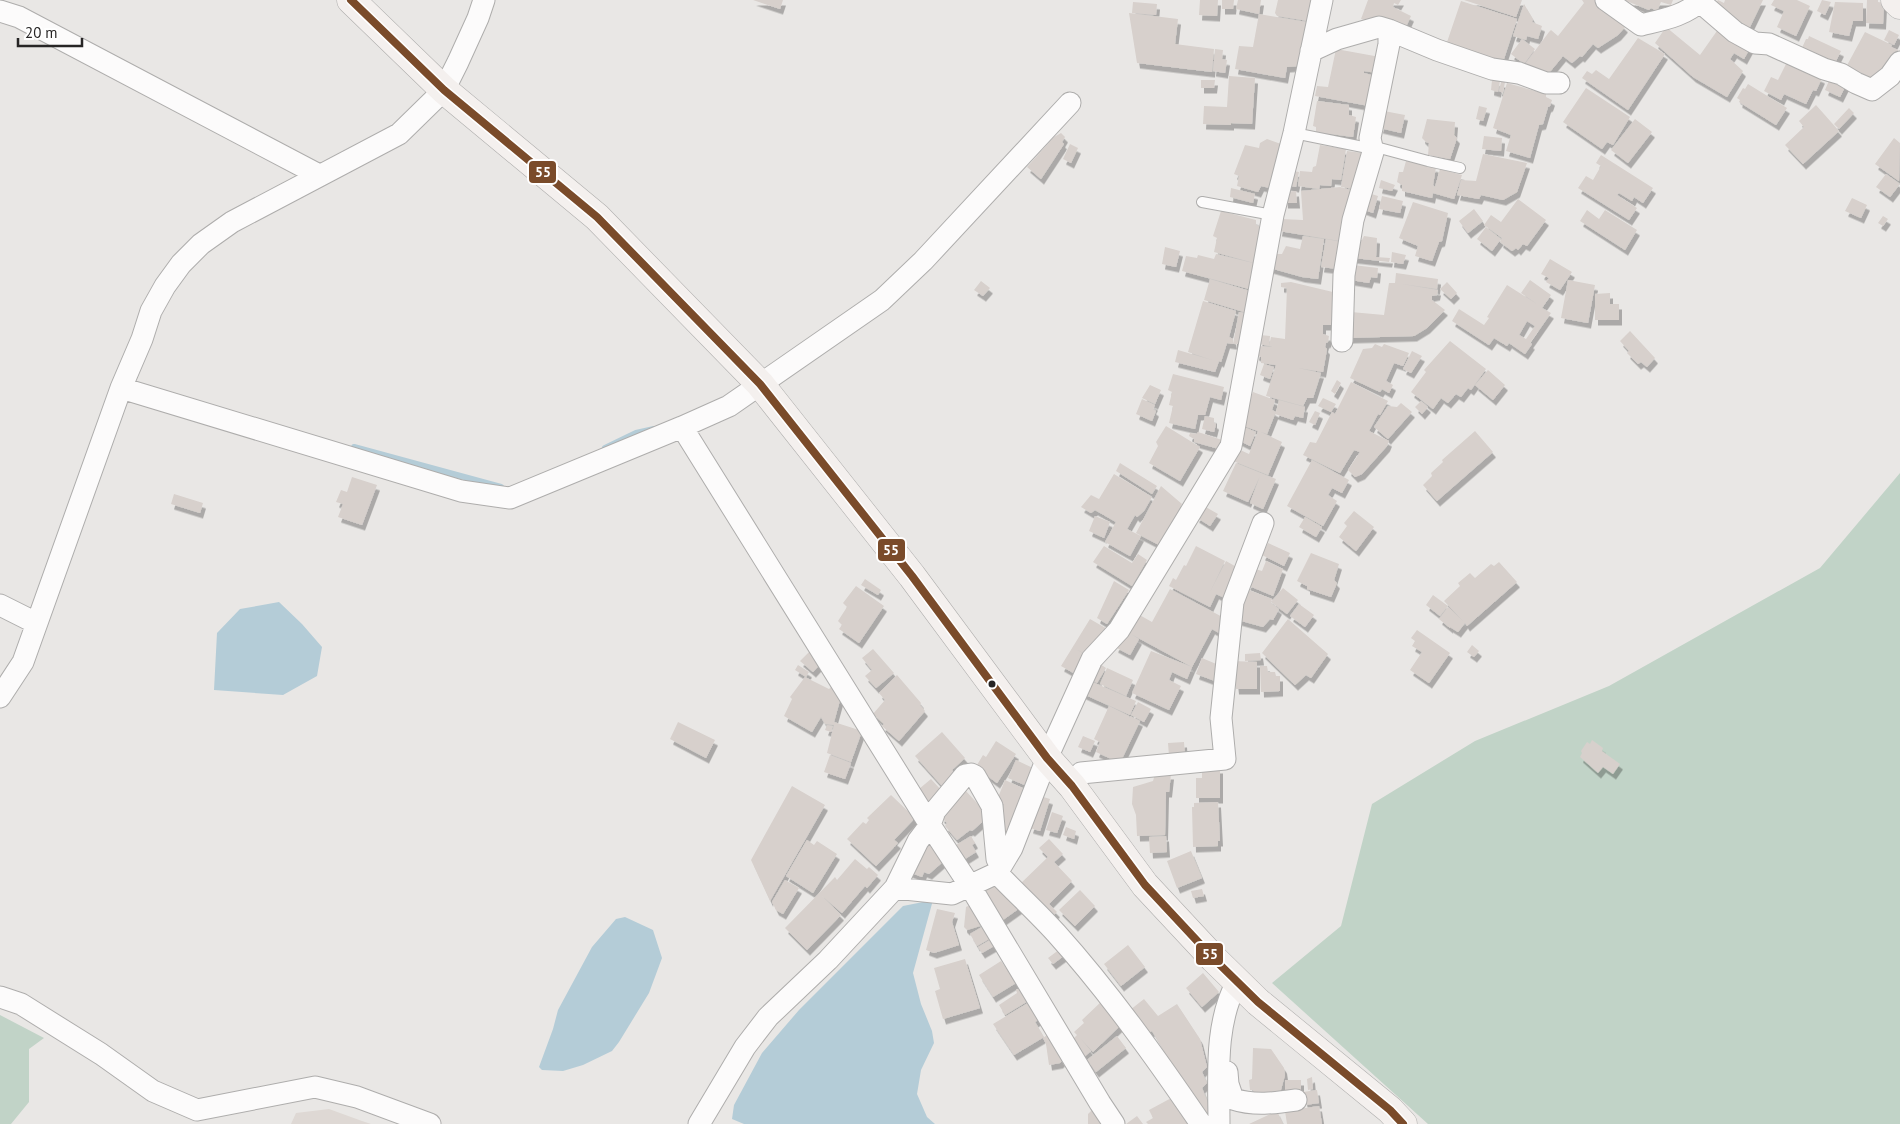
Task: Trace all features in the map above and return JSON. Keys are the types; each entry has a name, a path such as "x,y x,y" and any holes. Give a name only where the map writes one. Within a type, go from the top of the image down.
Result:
{"main road":[{"path":"351,0 444,90 597,217 760,384 912,576 1047,758 1072,786 1145,884 1258,1002 1390,1110 1404,1124"},
{"path":"1895,0 1900,5"}],"street":[{"path":"0,697 23,662 121,388 151,312 165,286 181,264 202,244 232,222 399,134 444,90 478,18 484,0"},
{"path":"894,888 952,894 999,869 1012,848 1047,758 1092,659 1119,630 1231,446 1273,215 1294,133 1322,0"},
{"path":"1606,0 1641,25 1665,19 1685,11 1701,1 1735,32 1755,43 1769,44 1824,69 1841,74 1872,90 1890,76 1900,62"},
{"path":"0,11 19,17 319,175"},
{"path":"1311,51 1337,39 1374,28 1389,30 1437,50 1492,69 1519,73 1546,83 1559,83"},
{"path":"1342,342 1345,299 1344,275 1353,220 1372,157 1370,138 1389,44 1389,30"},
{"path":"121,388 461,491 510,498 728,406 882,300 923,261 1070,103"},
{"path":"682,427 970,886 1114,1124"},
{"path":"1072,786 1082,773 1225,759 1220,718 1233,602 1263,523"},
{"path":"0,605 36,623"},
{"path":"699,1124 745,1047 768,1017 828,960 894,888 918,841 930,825 935,811 965,775 971,774 975,776 992,806 999,869 1090,972 1170,1077 1201,1124"},
{"path":"1219,1124 1219,1056 1223,1021 1229,998 1237,982"},
{"path":"0,997 21,1004 101,1054 153,1091 197,1110 316,1086 357,1098 430,1124"},
{"path":"1223,1021 1228,1034 1228,1084 1233,1099 1244,1103 1265,1104 1296,1100"}],"lane":[{"path":"1294,133 1372,148 1376,147 1460,168"},
{"path":"1202,202 1273,215"}],"shaded area":[{"path":"329,1109 371,1124 291,1124 296,1113"}],"green space":[{"path":"1900,473 1900,1124 1428,1124 1272,983 1341,926 1372,804 1475,741 1609,686 1820,568"},
{"path":"0,1015 44,1038 29,1049 29,1102 11,1124 0,1124"}],"water":[{"path":"279,602 322,647 317,676 283,695 214,690 217,633 240,609"},
{"path":"933,900 913,973 921,1004 932,1031 934,1043 921,1070 917,1094 927,1117 935,1124 744,1124 732,1119 734,1105 762,1053 799,1010 903,906"},
{"path":"625,917 653,930 662,958 649,993 612,1051 583,1065 563,1071 542,1070 539,1067 558,1010 592,947 616,919"}],"building":[{"path":"753,0 783,0 780,9"},
{"path":"1200,0 1218,0 1217,16 1199,15"},
{"path":"1222,0 1234,0 1233,9 1222,9"},
{"path":"1238,0 1261,0 1259,14 1236,9"},
{"path":"1278,0 1312,0 1308,21 1277,16 1275,13"},
{"path":"1368,0 1401,0 1398,5 1394,3 1393,7 1411,16 1405,29 1361,19"},
{"path":"1464,0 1522,0 1516,17"},
{"path":"1582,0 1597,0 1625,27 1618,35 1598,48 1593,44 1582,57 1580,56 1572,63 1563,56 1544,79 1525,64 1551,30 1558,36 1584,3"},
{"path":"1624,0 1673,0 1671,5 1661,2 1657,11 1651,8 1649,10"},
{"path":"1718,0 1724,3 1725,0 1763,0 1748,31 1714,7"},
{"path":"1774,0 1797,0 1810,6 1796,36 1777,27 1784,11 1771,5"},
{"path":"1822,0 1831,2 1825,15 1817,11"},
{"path":"1867,0 1878,0 1878,2 1884,3 1883,24 1866,23"},
{"path":"1461,1 1517,19 1502,65 1446,45"},
{"path":"1133,2 1157,4 1156,15 1132,13"},
{"path":"1835,2 1863,3 1863,21 1853,21 1849,36 1829,32"},
{"path":"1524,4 1533,19 1532,22 1542,26 1538,39 1527,36 1526,40 1513,36"},
{"path":"1129,13 1178,19 1175,44 1214,49 1212,72 1137,63"},
{"path":"1259,14 1313,23 1300,66 1287,67 1285,78 1235,69 1239,46 1253,47"},
{"path":"1666,27 1700,55 1719,28 1750,48 1744,59 1734,53 1730,59 1743,71 1727,97 1693,77 1655,43"},
{"path":"1889,30 1899,35 1894,45 1884,40"},
{"path":"1865,32 1892,45 1891,47 1898,50 1894,60 1876,82 1845,69"},
{"path":"1809,36 1841,51 1834,65 1801,50"},
{"path":"1638,38 1665,54 1628,110 1582,78 1587,71 1592,74 1596,70 1609,79"},
{"path":"1522,39 1535,49 1524,64 1511,54"},
{"path":"1215,49 1223,50 1222,59 1227,60 1225,73 1213,71"},
{"path":"1336,49 1380,57 1377,73 1364,71 1364,73 1375,76 1369,106 1315,96 1317,86 1328,87"},
{"path":"1787,62 1822,78 1816,91 1813,90 1806,104 1784,94 1781,100 1764,91 1771,77 1778,80"},
{"path":"1229,76 1255,78 1252,124 1203,124 1204,106 1227,107"},
{"path":"1831,76 1847,83 1840,97 1825,90"},
{"path":"1201,80 1215,80 1214,88 1201,88"},
{"path":"1492,80 1500,81 1498,92 1491,90"},
{"path":"1501,82 1505,82 1503,93 1499,91"},
{"path":"1507,83 1546,94 1546,97 1552,100 1543,124 1539,125 1530,158 1506,151 1511,135 1493,128"},
{"path":"1748,84 1787,108 1776,125 1739,102 1740,100 1737,98"},
{"path":"1586,88 1630,117 1613,145 1607,142 1602,149 1563,122"},
{"path":"1317,101 1349,105 1349,115 1356,117 1353,137 1316,132 1316,127 1313,126"},
{"path":"1816,105 1839,131 1803,164 1785,145 1804,127 1799,121"},
{"path":"1479,106 1487,108 1483,121 1476,119"},
{"path":"1849,108 1854,113 1839,129 1834,124"},
{"path":"1384,111 1405,115 1401,133 1380,128"},
{"path":"1427,119 1455,122 1454,135 1457,138 1450,159 1428,155 1429,143 1422,138"},
{"path":"1635,119 1652,132 1628,163 1611,150"},
{"path":"1061,133 1065,137 1062,142 1064,144 1041,179 1027,167 1054,137"},
{"path":"1484,136 1502,138 1501,151 1482,149"},
{"path":"1894,138 1900,143 1899,181 1875,164"},
{"path":"1267,139 1281,144 1270,188 1261,186 1258,192 1237,186 1239,176 1234,174 1245,145 1259,148 1260,143"},
{"path":"1070,144 1078,148 1071,163 1063,159"},
{"path":"1320,145 1346,149 1341,180 1332,179 1331,186 1320,185 1319,189 1298,186 1300,171 1312,172 1313,167 1316,166"},
{"path":"1347,151 1363,153 1354,189 1341,187"},
{"path":"1483,154 1527,163 1517,192 1503,200 1481,195 1479,199 1457,195 1461,180 1476,181"},
{"path":"1601,155 1653,188 1643,203 1634,197 1632,201 1619,193 1617,195 1637,208 1629,220 1578,188 1586,176 1593,180 1601,166 1596,163"},
{"path":"1406,161 1436,167 1433,185 1435,187 1440,169 1462,175 1454,199 1433,193 1432,198 1402,191 1402,185 1397,182 1399,172 1403,172"},
{"path":"1288,170 1299,172 1296,187 1286,185"},
{"path":"1886,174 1900,184 1890,197 1876,187"},
{"path":"1381,180 1395,185 1392,191 1379,188"},
{"path":"1340,187 1351,190 1340,241 1279,231 1281,219 1303,220 1301,191"},
{"path":"1231,188 1255,194 1253,203 1230,197"},
{"path":"1296,191 1297,203 1285,203 1284,192"},
{"path":"1368,193 1378,196 1373,213 1362,209"},
{"path":"1382,196 1403,201 1400,213 1379,209"},
{"path":"1852,198 1867,205 1861,218 1845,211"},
{"path":"1518,199 1546,220 1527,246 1523,244 1518,250 1516,248 1512,251 1500,242 1502,238 1484,225 1491,215 1501,222"},
{"path":"1413,202 1448,213 1442,241 1439,242 1432,261 1415,256 1418,246 1399,238"},
{"path":"1474,209 1483,221 1468,233 1459,221"},
{"path":"1587,210 1599,219 1605,210 1637,230 1625,250 1580,221"},
{"path":"1221,211 1256,220 1256,225 1261,227 1254,263 1214,252 1217,238 1213,236"},
{"path":"1883,216 1888,219 1883,226 1878,223"},
{"path":"1486,227 1501,239 1492,251 1477,239"},
{"path":"1303,236 1324,239 1318,279 1302,277 1270,268 1273,254 1282,254 1286,246 1300,249"},
{"path":"1364,236 1377,238 1376,257 1390,258 1389,262 1354,258 1355,240 1362,240"},
{"path":"1326,239 1342,242 1338,269 1321,267"},
{"path":"1165,247 1180,251 1176,267 1162,264"},
{"path":"1392,252 1406,255 1403,264 1391,262"},
{"path":"1216,254 1253,263 1249,289 1182,271 1186,256 1197,258 1198,255 1214,259"},
{"path":"1550,259 1572,272 1560,290 1546,282 1549,278 1541,274"},
{"path":"1353,265 1378,268 1377,278 1371,277 1369,283 1351,280"},
{"path":"1396,273 1438,279 1437,289 1402,284 1438,290 1437,295 1432,296 1432,300 1445,310 1427,328 1414,336 1348,338 1351,312 1384,315 1389,283 1395,283"},
{"path":"1210,279 1250,291 1244,312 1204,300"},
{"path":"1530,280 1551,295 1542,308 1551,313 1530,343 1532,344 1525,354 1509,343 1507,346 1494,338 1489,345 1452,321 1459,309 1484,325 1507,285 1537,304 1521,293","holes":["1527,321 1535,326 1526,339 1519,335"]},
{"path":"1568,280 1595,285 1588,323 1561,318"},
{"path":"981,281 990,288 983,296 974,290"},
{"path":"1291,282 1337,293 1336,325 1323,325 1323,334 1329,336 1325,347 1327,349 1323,372 1298,368 1321,373 1313,398 1307,398 1303,406 1266,396 1276,365 1261,363 1261,357 1256,355 1258,346 1273,347 1269,346 1271,337 1285,339 1287,288 1281,287 1281,283"},
{"path":"1447,282 1457,293 1451,299 1440,289"},
{"path":"1610,293 1610,304 1619,304 1619,320 1595,320 1595,294"},
{"path":"1203,301 1236,311 1229,337 1233,339 1233,344 1227,343 1221,362 1219,361 1215,372 1175,362 1178,350 1212,360 1188,352"},
{"path":"1239,312 1245,313 1239,344 1233,344"},
{"path":"1630,331 1655,358 1647,367 1641,362 1638,364 1627,353 1629,351 1620,341"},
{"path":"1260,335 1270,336 1269,346 1259,344"},
{"path":"1450,341 1486,369 1471,390 1468,388 1461,397 1456,394 1448,403 1441,398 1433,409 1411,392 1426,372 1424,370"},
{"path":"1375,344 1382,347 1384,344 1409,353 1403,366 1394,363 1386,381 1393,385 1389,393 1382,389 1380,392 1350,378 1363,349 1372,348"},
{"path":"1412,351 1422,356 1411,373 1403,369"},
{"path":"1264,364 1274,367 1270,379 1260,375"},
{"path":"1488,370 1505,385 1493,400 1475,385"},
{"path":"1173,374 1224,387 1221,400 1210,397 1205,415 1198,415 1195,429 1169,423 1173,406 1169,405 1172,392 1168,390"},
{"path":"1337,380 1341,383 1335,394 1331,391"},
{"path":"1351,382 1388,401 1369,431 1389,441 1387,446 1362,474 1355,477 1348,470 1360,452 1354,450 1340,473 1303,455 1310,442 1316,443 1332,412 1335,414"},
{"path":"1150,385 1161,390 1155,404 1142,398"},
{"path":"1253,392 1275,400 1272,410 1276,412 1279,400 1305,407 1303,418 1295,416 1293,420 1275,414 1267,434 1261,432 1282,442 1268,475 1233,461 1238,449 1249,454 1258,431 1241,425"},
{"path":"1323,398 1336,404 1331,412 1318,406"},
{"path":"1142,399 1155,405 1153,409 1156,411 1152,421 1136,414"},
{"path":"1421,401 1428,407 1422,414 1415,407"},
{"path":"1401,403 1412,412 1388,439 1374,427 1388,406 1397,407"},
{"path":"1315,411 1320,413 1315,425 1309,422"},
{"path":"1205,416 1214,418 1214,423 1216,424 1214,432 1202,429"},
{"path":"1166,426 1200,447 1180,481 1149,463 1158,446 1156,442"},
{"path":"1244,427 1256,432 1250,446 1238,440"},
{"path":"1475,431 1493,452 1437,501 1423,485 1432,476 1431,473 1443,462 1442,460"},
{"path":"1198,432 1222,440 1219,449 1194,442 1194,439 1189,436 1190,433 1197,434"},
{"path":"1312,460 1349,480 1342,493 1332,488 1328,495 1337,501 1323,526 1287,506"},
{"path":"1120,463 1157,486 1152,494 1116,471"},
{"path":"1236,463 1276,479 1263,509 1250,503 1260,476 1248,502 1223,491"},
{"path":"1114,474 1152,497 1144,511 1137,517 1135,515 1127,529 1141,536 1130,556 1105,542 1116,522 1095,510 1091,513 1081,507 1091,495 1099,499"},
{"path":"352,477 377,485 362,525 338,517 343,504 336,502 341,490 347,492"},
{"path":"1161,486 1182,504 1159,545 1136,533"},
{"path":"174,494 203,503 200,513 171,504"},
{"path":"1204,506 1218,514 1210,526 1196,517"},
{"path":"1354,511 1374,527 1356,551 1339,537 1347,526 1344,523"},
{"path":"1095,516 1110,522 1104,538 1089,531"},
{"path":"1305,517 1322,527 1316,537 1299,527"},
{"path":"1268,543 1290,553 1284,566 1262,555"},
{"path":"1104,546 1132,563 1138,554 1147,560 1132,586 1093,562"},
{"path":"1196,546 1225,561 1210,592 1226,561 1240,569 1225,598 1216,594 1210,607 1169,586 1173,578 1176,580 1184,565 1186,566"},
{"path":"1311,553 1339,564 1334,580 1337,583 1331,597 1307,589 1307,586 1297,581"},
{"path":"1266,561 1283,569 1273,596 1247,585 1255,569 1262,571"},
{"path":"1499,562 1517,582 1467,626 1465,623 1458,632 1439,619 1448,607 1463,621 1444,601 1460,586 1458,583 1470,573 1475,578 1491,564 1494,566"},
{"path":"865,579 881,590 878,595 861,585"},
{"path":"1114,581 1129,590 1107,624 1097,618"},
{"path":"856,586 884,606 859,643 839,629 842,625 838,621 847,607 843,603"},
{"path":"1283,588 1298,600 1287,614 1271,602"},
{"path":"1170,589 1228,620 1221,634 1212,629 1192,667 1131,634 1139,639 1130,655 1115,647 1136,613 1152,622"},
{"path":"1246,589 1272,599 1271,603 1279,609 1273,620 1270,619 1263,627 1238,620"},
{"path":"1433,595 1448,606 1440,616 1426,605"},
{"path":"1299,604 1314,615 1305,627 1290,616"},
{"path":"1090,619 1109,630 1087,655 1076,649 1089,657 1077,675 1061,666"},
{"path":"1288,619 1328,654 1311,678 1306,675 1295,685 1262,653"},
{"path":"1417,630 1450,653 1429,683 1410,670 1422,652 1412,646 1415,641 1411,638"},
{"path":"1472,645 1479,651 1474,657 1467,652"},
{"path":"873,649 894,673 876,688 865,676 872,670 862,658"},
{"path":"811,650 823,661 813,672 800,661"},
{"path":"1151,651 1192,667 1187,679 1172,672 1169,680 1181,686 1169,710 1132,693"},
{"path":"1260,653 1261,660 1245,661 1245,654"},
{"path":"1202,658 1221,666 1215,681 1196,674"},
{"path":"1233,661 1257,662 1257,689 1236,689"},
{"path":"1097,662 1106,668 1097,683 1088,678"},
{"path":"798,665 809,672 806,677 795,670"},
{"path":"1260,666 1267,666 1268,672 1275,672 1276,676 1280,676 1280,691 1261,692"},
{"path":"1107,668 1133,680 1126,696 1100,684"},
{"path":"897,675 921,703 920,705 925,711 899,741 882,726 884,724 873,714 885,700 879,693"},
{"path":"805,677 829,689 832,686 842,693 834,722 862,731 851,762 827,753 834,725 825,724 821,717 812,732 784,716 792,699 790,697"},
{"path":"1088,680 1136,701 1130,715 1081,693"},
{"path":"1138,702 1151,709 1144,722 1131,715"},
{"path":"1109,706 1129,716 1129,718 1130,716 1140,721 1120,763 1096,752 1100,742 1094,739"},
{"path":"678,722 715,740 706,758 670,739"},
{"path":"827,725 833,726 831,732 825,730"},
{"path":"942,732 965,758 952,770 955,774 942,786 915,756"},
{"path":"1083,736 1095,741 1090,752 1078,747"},
{"path":"1592,740 1603,748 1602,751 1620,764 1613,774 1603,767 1598,773 1580,757 1581,751 1587,742 1590,744"},
{"path":"996,741 1016,754 997,783 982,772 983,769 977,765 983,755 986,757"},
{"path":"1184,742 1185,755 1169,756 1168,743"},
{"path":"830,755 851,763 845,779 824,772"},
{"path":"1016,760 1035,769 1027,786 1008,778"},
{"path":"1202,768 1220,768 1220,798 1196,798 1196,778 1202,778"},
{"path":"1155,774 1171,774 1169,792 1166,792 1165,835 1137,836 1136,815 1132,804 1133,787 1153,781"},
{"path":"931,779 942,791 929,802 919,789"},
{"path":"1005,780 1027,790 1009,836 1003,834 1000,818 1004,804 997,800"},
{"path":"792,786 825,805 770,901 751,860"},
{"path":"965,790 989,816 972,831 970,830 957,840 945,826 947,823 941,817"},
{"path":"891,795 915,818 894,840 898,843 876,866 847,839 863,822 866,824 869,820 867,818"},
{"path":"1040,796 1050,799 1040,831 1030,828"},
{"path":"1218,802 1220,841 1218,841 1218,846 1193,847 1192,807 1194,807 1194,803"},
{"path":"1052,812 1063,816 1057,833 1046,830"},
{"path":"1066,827 1076,831 1074,839 1063,835"},
{"path":"971,836 975,843 972,845 976,852 965,859 956,845"},
{"path":"1166,836 1167,852 1150,853 1149,837"},
{"path":"1049,839 1063,854 1054,862 1072,881 1049,904 1057,912 1050,918 1019,885 1048,857 1039,848"},
{"path":"807,840 814,845 817,841 837,854 813,893 786,876"},
{"path":"930,840 945,860 929,874 924,872 922,877 909,872"},
{"path":"1191,851 1202,878 1177,888 1167,861"},
{"path":"855,859 878,875 867,888 865,886 842,913 822,896 841,915 807,950 785,928 835,877 837,880"},
{"path":"994,879 1021,907 1000,922 982,891"},
{"path":"785,880 799,888 783,914 776,910 772,902"},
{"path":"1202,889 1204,896 1193,898 1191,891"},
{"path":"1080,890 1095,906 1075,926 1059,910"},
{"path":"970,905 980,926 967,930 964,927 966,907"},
{"path":"937,909 955,913 952,922 959,945 934,953 926,950"},
{"path":"982,927 989,939 977,946 970,934"},
{"path":"990,940 994,946 982,953 978,947"},
{"path":"1128,945 1145,967 1121,986 1104,964"},
{"path":"1060,949 1065,955 1053,964 1048,958"},
{"path":"965,959 980,1008 943,1019 935,991 940,989 934,968"},
{"path":"1001,961 1016,983 993,997 979,975"},
{"path":"1203,973 1219,992 1202,1007 1186,988"},
{"path":"1020,988 1028,1001 1005,1015 999,1005 1017,993 1016,990"},
{"path":"1144,999 1158,1016 1177,1004 1200,1039 1207,1067 1202,1072 1207,1083 1202,1088 1214,1117 1206,1121 1152,1031 1146,1034 1130,1010"},
{"path":"1103,1000 1124,1022 1093,1052 1081,1039 1091,1051 1084,1057 1072,1040 1077,1035 1074,1032 1084,1023 1082,1020"},
{"path":"1028,1003 1038,1020 1035,1022 1044,1037 1014,1055 993,1024"},
{"path":"1047,1035 1062,1061 1060,1063 1049,1065 1046,1044 1043,1038"},
{"path":"1117,1036 1126,1048 1096,1072 1087,1060"},
{"path":"1253,1048 1271,1049 1284,1068 1285,1075 1279,1097 1254,1093 1253,1090 1250,1090 1249,1080 1252,1079"},
{"path":"1312,1077 1313,1089 1308,1090 1307,1079"},
{"path":"1285,1080 1301,1080 1301,1092 1285,1091"},
{"path":"1317,1090 1319,1103 1305,1105 1303,1092"},
{"path":"1175,1096 1190,1122 1186,1124 1148,1124 1146,1122 1153,1118 1149,1110"},
{"path":"1319,1106 1322,1124 1287,1124 1285,1111"},
{"path":"1093,1109 1100,1124 1088,1124 1088,1114"},
{"path":"1277,1111 1283,1124 1249,1124"},
{"path":"1137,1116 1143,1124 1126,1124"}],"waterway":[{"path":"605,448 636,433 654,429"},
{"path":"354,447 501,487"}],"transit line":[{"name":"55","path":"351,0 444,90 597,217 760,384 912,576 1047,758 1072,786 1145,885 1214,959 1258,1002 1390,1110 1403,1124"}]}
